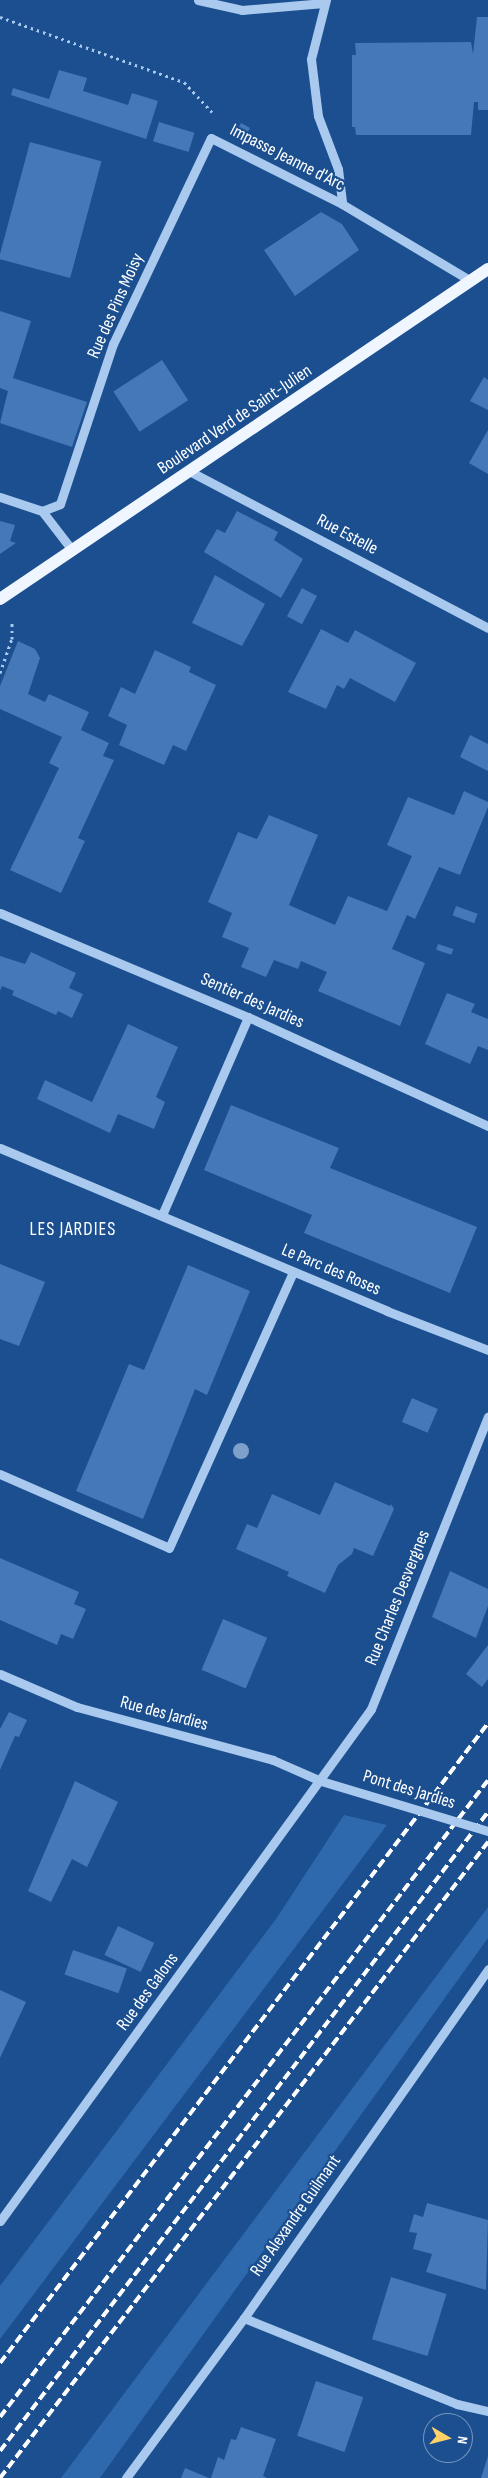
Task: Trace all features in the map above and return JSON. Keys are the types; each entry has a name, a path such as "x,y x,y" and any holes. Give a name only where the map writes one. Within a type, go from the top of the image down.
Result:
{"main road":[{"name":"Boulevard Verd de Saint-Julien","path":"0,599 488,270"}],"street":[{"path":"198,0 242,10 325,2 311,59 318,116 338,169 342,204"},
{"name":"Impasse Jeanne d'Arc","path":"211,138 342,204 471,281"},
{"name":"Rue des Pins Moisy","path":"42,512 60,504 113,344 211,138"},
{"name":"Rue Estelle","path":"191,472 488,628"},
{"path":"0,498 42,512 72,550"},
{"name":"Sentier des Jardies","path":"0,912 248,1016 488,1126"},
{"path":"162,1215 248,1016"},
{"name":"Le Parc des Roses","path":"0,1148 293,1272 488,1350"},
{"path":"0,1474 169,1548 293,1272"},
{"name":"Rue Charles Desvergnes","path":"321,1780 372,1709 488,1418"},
{"name":"Rue des Jardies","path":"0,1674 77,1707 274,1760 321,1780"},
{"name":"Pont des Jardies","path":"321,1780 488,1831"},
{"name":"Rue des Galons","path":"0,2221 321,1780"},
{"name":"Rue Alexandre Guilmant","path":"126,2478 244,2318 488,1969"},
{"path":"244,2318 456,2404 488,2411"}],"path":[{"name":"Impasse Jeanne d'Arc","path":"0,17 184,82 213,111 211,138"},
{"path":"0,673 12,639 13,590"}],"shaded area":[{"path":"344,1815 387,1825 0,2339 0,2286 276,1919"},
{"path":"488,1907 488,1938 100,2478 61,2478"}],"building":[{"path":"477,17 488,17 488,110 478,110 478,102 474,102 471,135 356,135 355,127 352,127 352,55 356,55 355,43 471,42 473,54"},
{"path":"59,70 87,78 83,91 128,105 132,93 158,101 146,139 11,95 13,88 49,99"},
{"path":"159,122 194,133 189,152 153,141"},
{"path":"241,123 250,128 244,139 236,133"},
{"path":"30,142 101,161 70,278 0,259"},
{"path":"321,212 342,224 359,250 295,296 264,250"},
{"path":"0,311 31,321 13,378 87,402 72,447 0,423 8,391 0,388"},
{"path":"162,360 188,400 139,432 113,392"},
{"path":"484,377 488,380 488,410 470,401"},
{"path":"488,430 488,474 469,463"},
{"path":"237,511 278,532 274,540 303,559 281,598 204,552 217,529 225,533"},
{"path":"0,521 15,525 10,541 16,543 0,554"},
{"path":"215,575 265,604 242,646 192,623"},
{"path":"302,588 317,596 302,624 287,616"},
{"path":"321,629 348,643 355,630 416,663 395,702 350,678 344,689 337,685 326,709 288,692"},
{"path":"18,641 35,649 40,658 28,694 45,702 49,694 89,712 81,730 109,743 103,756 114,760 78,838 85,841 61,893 10,870 59,768 49,763 62,737 0,709 0,686"},
{"path":"155,650 191,667 189,672 216,685 186,751 173,745 164,765 119,745 127,725 108,716 121,687 135,694"},
{"path":"470,735 488,744 488,771 460,757"},
{"path":"464,791 488,802 488,807 460,875 439,867 415,919 407,915 392,949 425,963 400,1026 318,991 327,972 301,961 298,969 274,960 266,977 241,967 249,948 222,937 232,913 208,902 238,832 257,839 269,815 318,835 289,905 335,925 348,896 387,911 412,856 387,845 408,797 454,815"},
{"path":"456,906 478,914 474,923 453,915"},
{"path":"438,944 453,949 451,955 436,950"},
{"path":"31,952 76,973 69,988 83,994 72,1018 58,1011 56,1015 12,995 14,991 2,986 0,991 0,956 25,964"},
{"path":"447,993 475,1004 471,1012 488,1019 488,1050 478,1046 470,1064 425,1044"},
{"path":"128,1024 178,1047 156,1097 165,1102 154,1129 118,1114 110,1133 37,1099 45,1080 92,1102"},
{"path":"231,1105 339,1148 330,1168 477,1227 450,1293 304,1233 312,1215 204,1170"},
{"path":"0,1264 45,1282 19,1346 0,1339"},
{"path":"188,1265 250,1291 207,1395 195,1389 143,1519 76,1491 129,1364 144,1370"},
{"path":"412,1398 438,1409 428,1433 402,1422"},
{"path":"335,1482 390,1506 391,1504 394,1509 373,1556 354,1548 352,1554 338,1565 325,1593 287,1576 289,1572 236,1549 247,1524 257,1528 272,1494 320,1515"},
{"path":"0,1558 79,1592 74,1604 86,1609 73,1639 61,1634 57,1645 0,1620"},
{"path":"450,1571 488,1589 488,1606 476,1638 432,1617"},
{"path":"223,1619 267,1638 246,1688 202,1670"},
{"path":"488,1645 488,1679 482,1687 466,1674"},
{"path":"9,1712 27,1720 19,1737 15,1736 0,1770 0,1729"},
{"path":"75,1781 118,1802 87,1867 72,1859 51,1902 28,1891"},
{"path":"118,1926 154,1943 141,1972 104,1955"},
{"path":"73,1950 127,1969 118,1993 65,1975"},
{"path":"0,1990 26,2002 0,2058"},
{"path":"427,2203 488,2220 486,2290 426,2272 432,2254 413,2249 417,2233 409,2232 414,2214 423,2217"},
{"path":"391,2277 446,2294 427,2356 372,2339"},
{"path":"316,2381 363,2397 344,2452 297,2436"},
{"path":"241,2427 276,2439 263,2476 267,2478 211,2478 218,2457 224,2460 231,2439 236,2440"},
{"path":"488,2456 488,2478 481,2478"},
{"path":"185,2468 209,2478 181,2478"}],"railway":[{"path":"0,2363 488,1723"},
{"path":"0,2417 488,1780"},
{"path":"0,2451 488,1812"},
{"path":"0,2478 488,1842"}],"district":[{"name":"LES JARDIES","path":"73,1230"}]}
